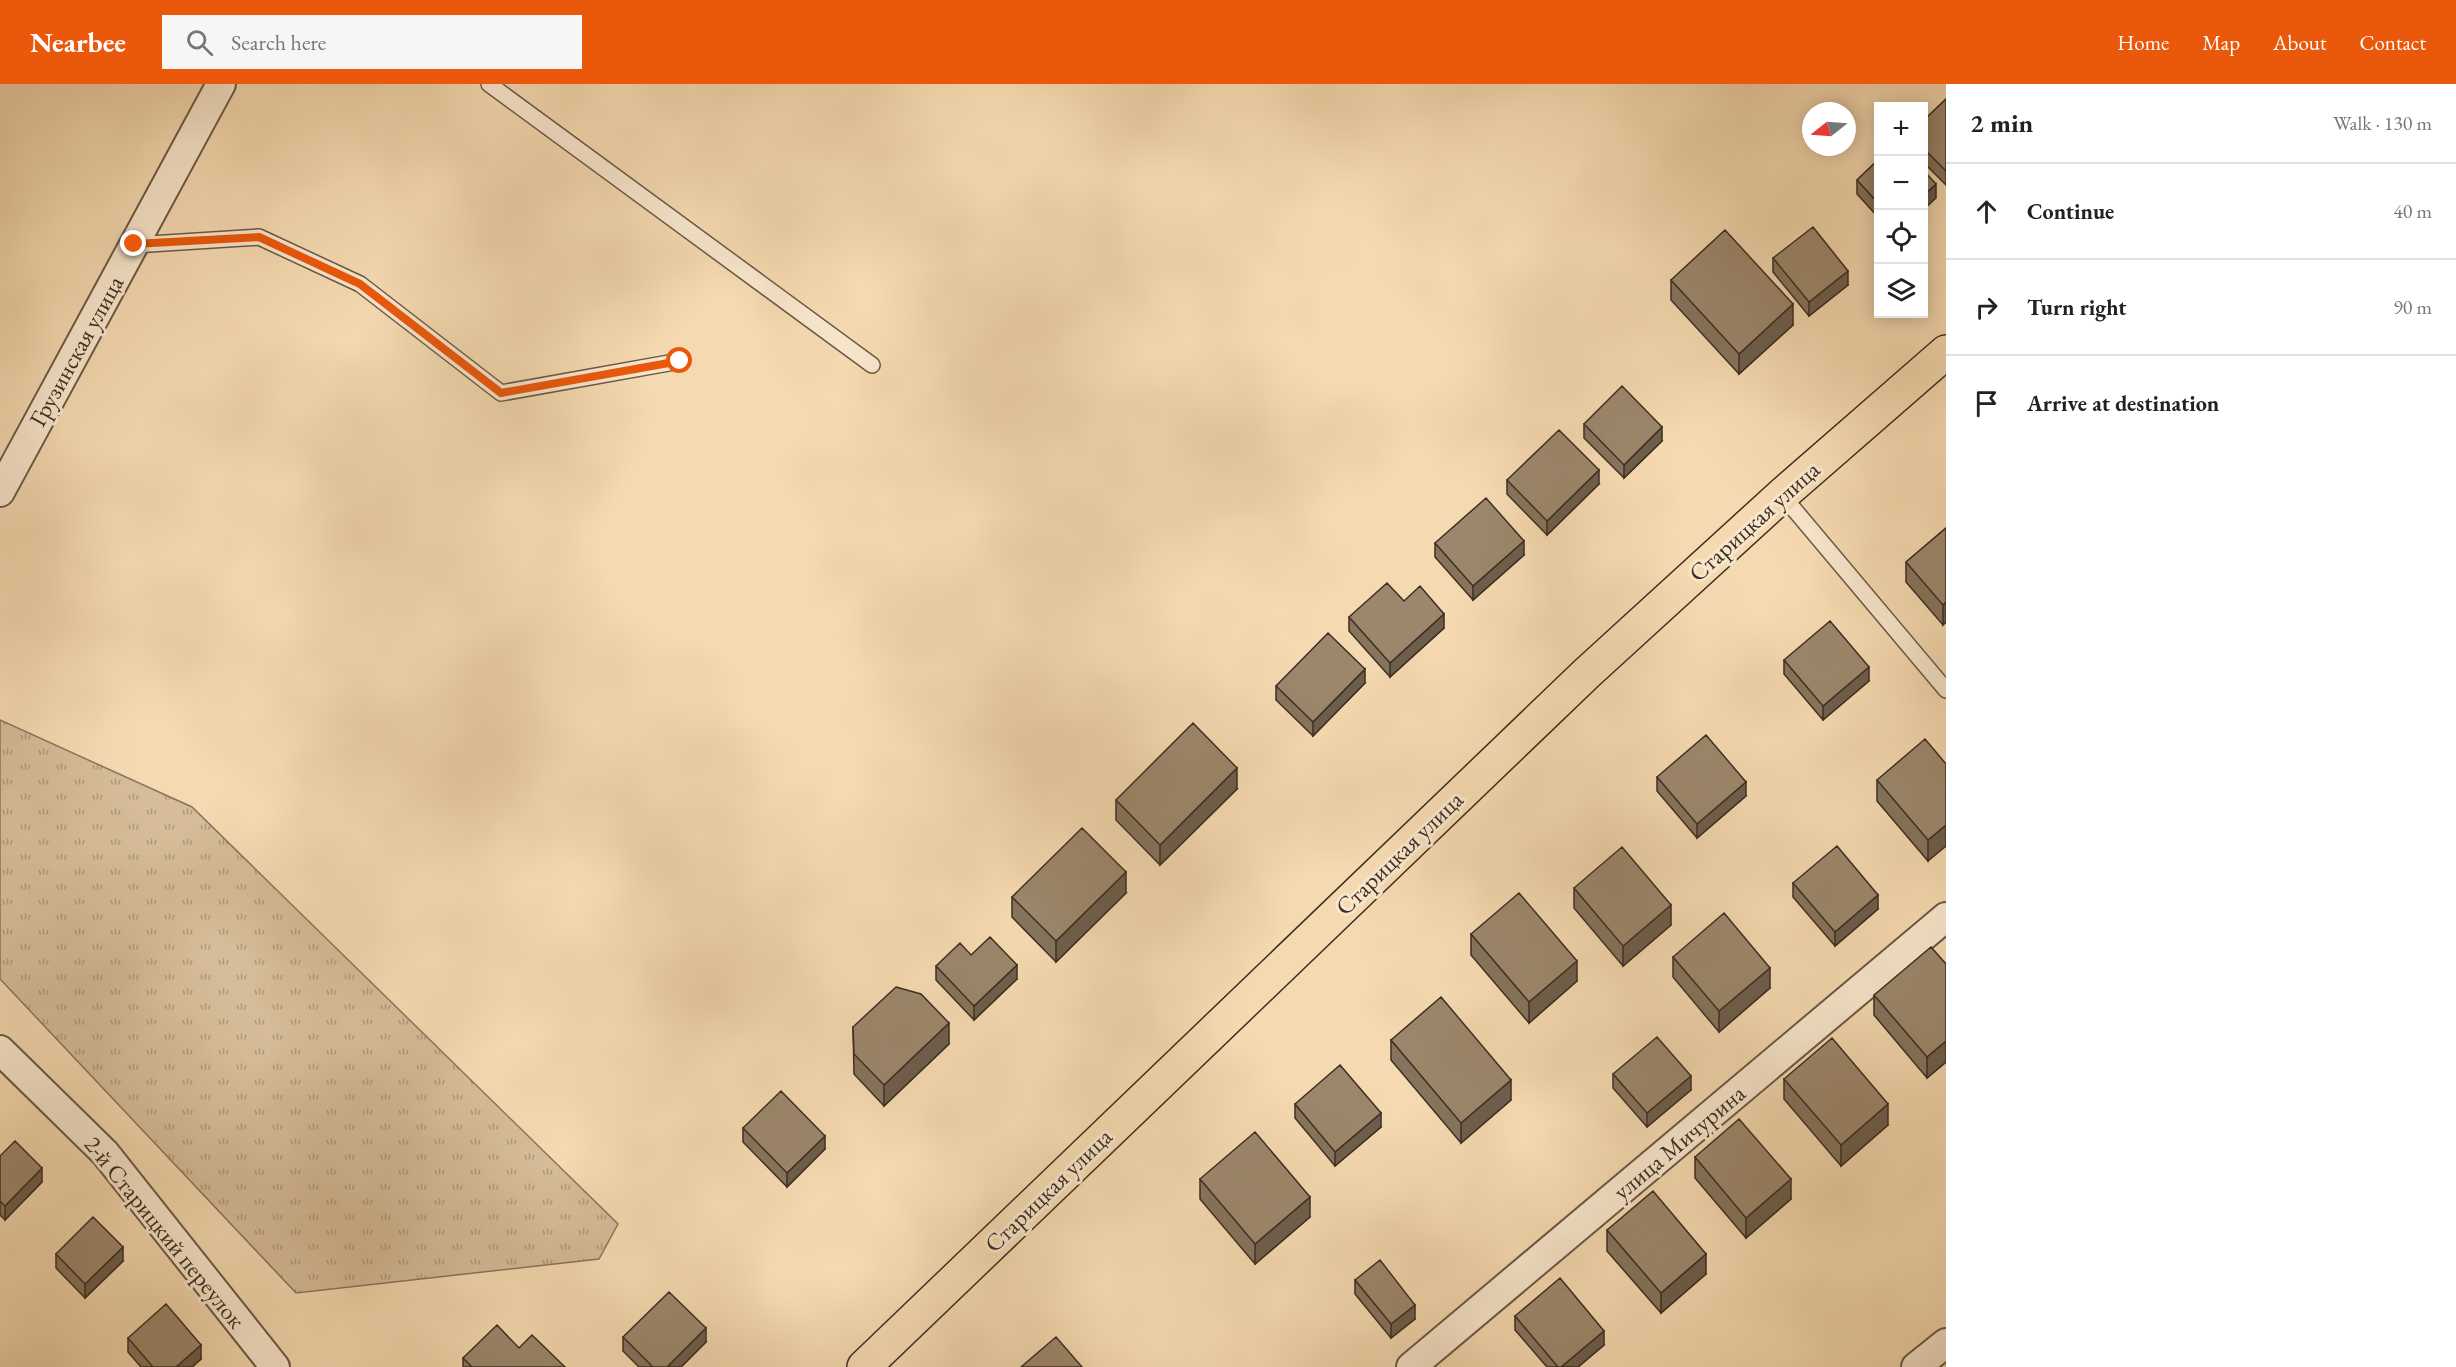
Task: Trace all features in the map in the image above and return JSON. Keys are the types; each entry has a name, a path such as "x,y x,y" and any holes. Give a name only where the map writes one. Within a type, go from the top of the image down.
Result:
{"main road":[{"name":"Старицкая улица","path":"864,1367 1578,681 1782,495 1946,352"}],"street":[{"name":"Грузинская улица","path":"0,492 221,84"},
{"name":"улица Мичурина","path":"1411,1367 1946,917"},
{"name":"2-й Старицкий переулок","path":"0,1050 105,1153 275,1367"},
{"path":"1916,1367 1946,1343"}],"lane":[{"path":"489,84 872,365"},
{"path":"134,244 259,237 360,284 501,393 680,361"},
{"path":"1782,495 1946,690"}],"green space":[{"path":"0,720 192,807 618,1224 599,1259 296,1293 0,979"}],"building":[{"path":"1946,99 1946,171 1928,153 1928,116"},
{"path":"1874,164 1874,199 1857,180"},
{"path":"1928,175 1936,184 1928,191"},
{"path":"1813,227 1848,271 1809,302 1773,258"},
{"path":"1725,230 1793,304 1739,354 1671,280"},
{"path":"1622,386 1662,427 1624,465 1584,424"},
{"path":"1559,430 1599,470 1547,521 1507,480"},
{"path":"1486,498 1524,541 1473,586 1435,543"},
{"path":"1946,528 1946,602 1943,605 1906,562"},
{"path":"1387,583 1404,601 1420,586 1444,614 1390,663 1349,617"},
{"path":"1830,621 1869,667 1823,706 1784,660"},
{"path":"1328,633 1365,669 1313,722 1276,686"},
{"path":"1193,723 1237,768 1160,845 1116,800"},
{"path":"1706,735 1746,782 1697,824 1657,777"},
{"path":"1925,739 1946,764 1946,825 1928,840 1877,780"},
{"path":"1082,828 1126,872 1056,941 1012,897"},
{"path":"1837,846 1878,895 1835,932 1793,883"},
{"path":"1622,847 1671,905 1623,946 1574,888"},
{"path":"1519,893 1577,961 1529,1002 1471,934"},
{"path":"1724,913 1770,968 1719,1011 1673,957"},
{"path":"990,937 1017,965 974,1006 936,966 960,943 971,955"},
{"path":"1931,947 1946,964 1946,1041 1927,1057 1874,995"},
{"path":"896,987 921,994 949,1023 884,1085 854,1054 853,1027"},
{"path":"1441,997 1511,1080 1461,1123 1391,1040"},
{"path":"1657,1037 1691,1076 1647,1113 1613,1074"},
{"path":"1832,1038 1888,1104 1841,1145 1784,1079"},
{"path":"1340,1065 1381,1113 1335,1152 1295,1104"},
{"path":"781,1091 825,1136 787,1173 743,1128"},
{"path":"1739,1119 1791,1179 1746,1218 1695,1157"},
{"path":"1255,1132 1310,1197 1255,1244 1200,1179"},
{"path":"15,1141 42,1168 5,1206 0,1201 0,1156"},
{"path":"1653,1191 1706,1254 1661,1293 1607,1230"},
{"path":"93,1217 123,1247 85,1284 56,1254"},
{"path":"1380,1260 1415,1305 1391,1324 1355,1280"},
{"path":"1560,1278 1604,1331 1561,1367 1558,1367 1515,1316"},
{"path":"669,1292 706,1328 667,1367 653,1367 623,1337"},
{"path":"166,1304 201,1345 176,1367 153,1367 128,1338"},
{"path":"497,1325 519,1348 532,1335 565,1367 472,1367 463,1358"},
{"path":"1056,1337 1082,1367 1021,1367"}],"route":[{"path":"134,244 259,237 360,284 501,393 680,361"}]}
